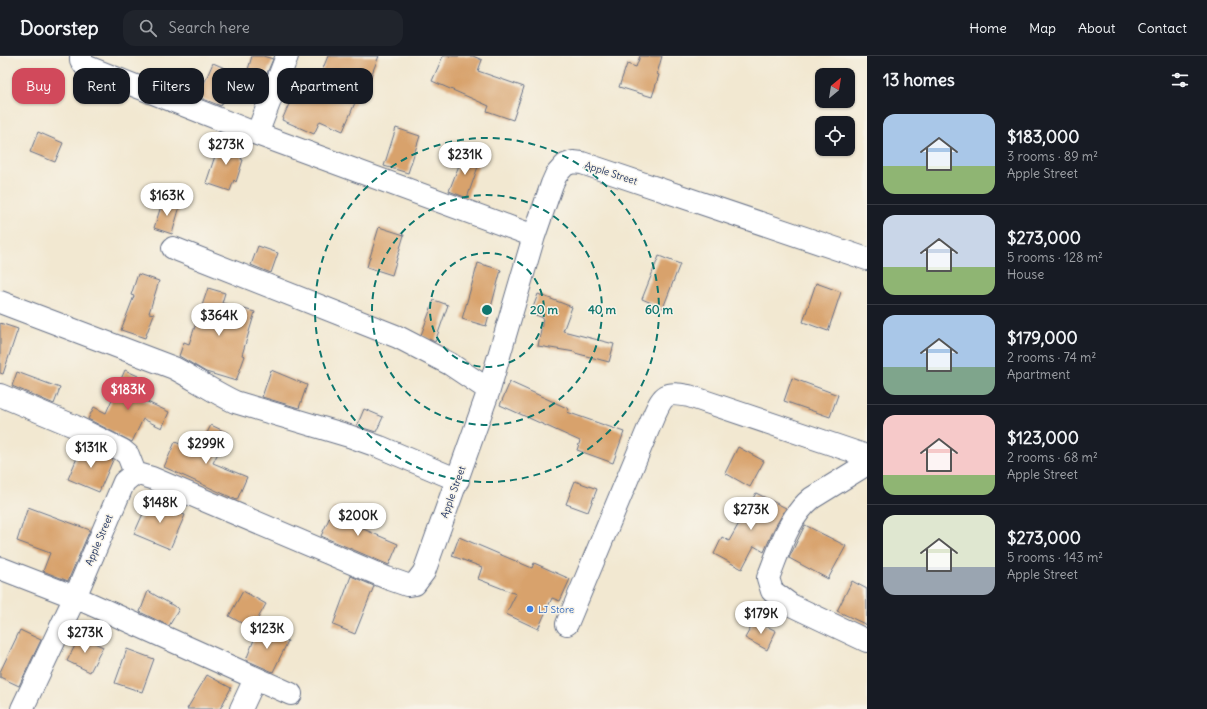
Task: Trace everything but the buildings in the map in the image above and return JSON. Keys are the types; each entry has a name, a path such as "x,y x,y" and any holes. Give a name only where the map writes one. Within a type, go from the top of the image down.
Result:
{"street":[{"path":"81,56 81,60 85,66 257,134 534,236"},
{"path":"257,134 287,56"},
{"name":"Apple Street","path":"22,709 75,597 124,482 135,473 152,478 387,578 407,585 414,584 424,572 458,480 489,390 534,236 552,184 560,169 565,165 573,162 582,163 867,259"},
{"path":"173,248 398,338 450,364 489,390"},
{"path":"0,302 174,368 235,402 349,436 380,447 458,480"},
{"path":"567,624 654,415 661,401 667,396 673,394 689,396 867,456"},
{"path":"0,395 74,426 122,450 128,455 135,473"},
{"path":"867,464 804,504 791,524 768,578 772,590 791,605 867,641"},
{"path":"0,568 75,597 291,694"},
{"path":"241,709 255,679"}],"place":[{"name":"LJ Store","path":"530,609"}]}
